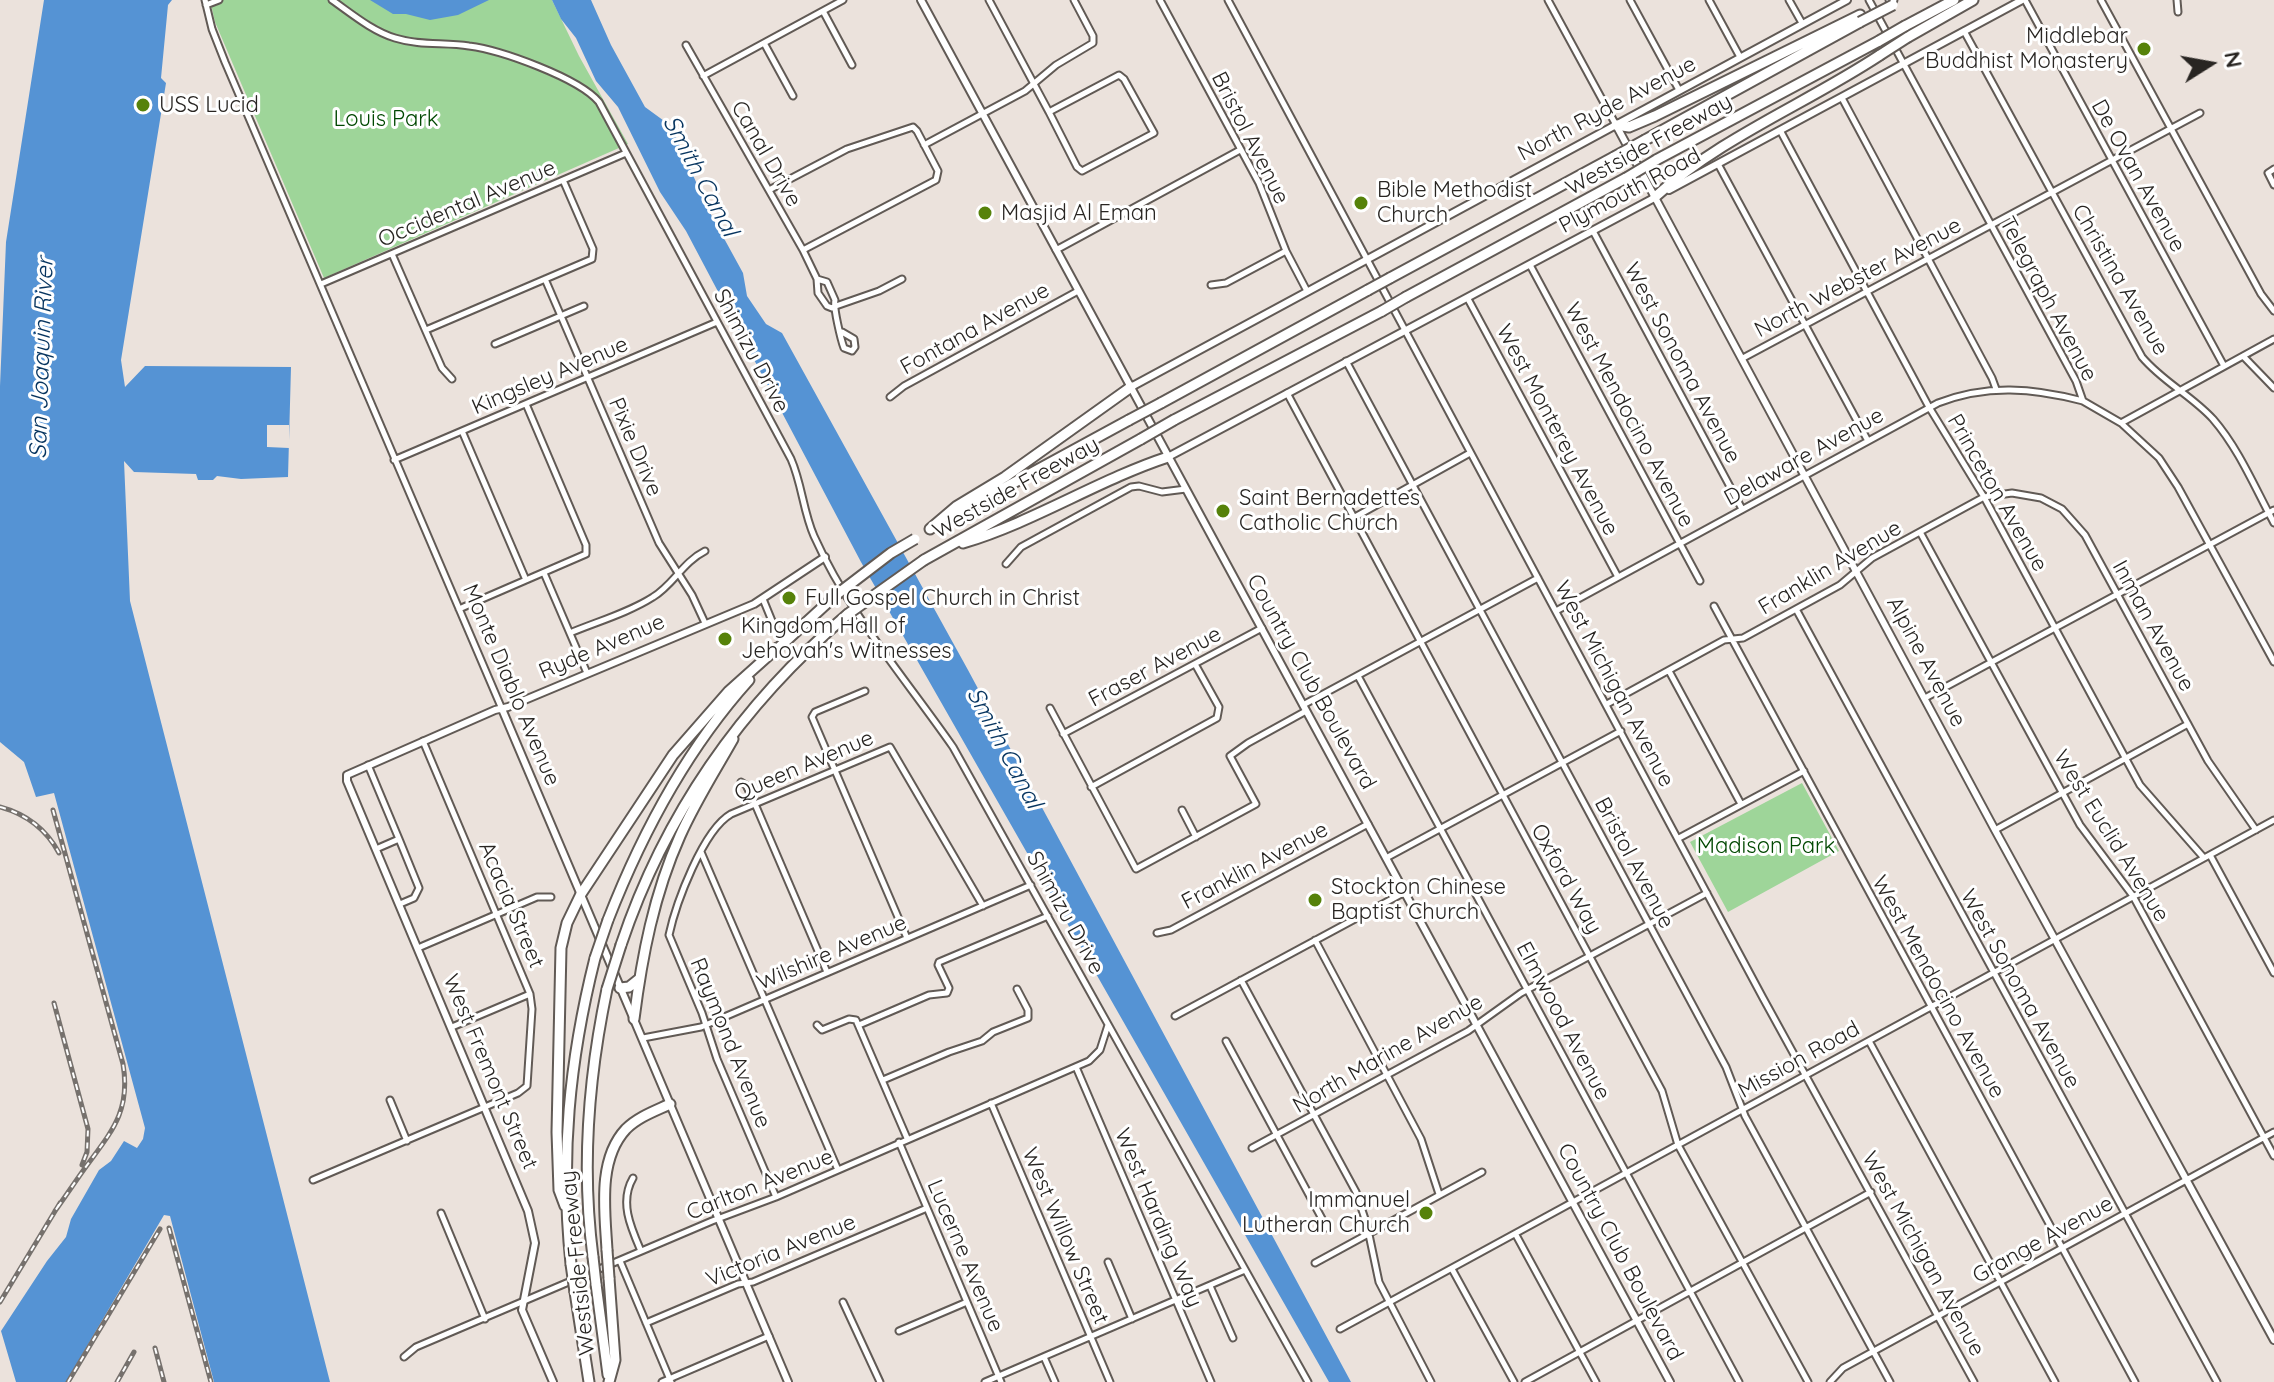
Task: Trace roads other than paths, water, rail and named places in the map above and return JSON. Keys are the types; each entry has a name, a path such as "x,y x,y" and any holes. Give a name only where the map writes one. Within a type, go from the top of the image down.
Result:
{"highway":[{"name":"Westside Freeway","path":"609,1382 586,1190 587,1116 607,989 655,860 670,832 715,756 805,651 848,614 924,560 1174,420 1382,311 1656,160 1879,41 1906,32 1954,0"},
{"path":"1655,197 1742,135 1880,55 1906,32 1973,0"},
{"path":"1616,125 1629,127 1655,116 1895,1"},
{"name":"Westside Freeway","path":"589,1382 565,1206 566,1134 572,1067 595,958 647,831 683,767 712,726 777,648 836,595 883,559 930,529 1645,140 1860,19"},
{"path":"930,529 957,506 1005,477 1131,387"},
{"path":"948,547 987,536 1109,480 1168,457"},
{"path":"565,1206 559,1190 557,1132 561,948 567,923 581,894 661,772 692,731 729,691 777,648"},
{"path":"634,1019 639,979 657,897 676,845 747,715"},
{"path":"620,988 629,987 639,979"},
{"path":"609,1382 615,1360 607,1250 609,1158 630,1125 670,1104"}],"street":[{"path":"205,2 219,0"},
{"name":"Shimizu Drive","path":"332,0 396,39 413,43 472,46 495,53 571,80 587,89 599,102 798,475 806,515 825,557 864,627 953,747 1308,1382"},
{"path":"703,76 843,0"},
{"name":"Country Club Boulevard","path":"921,0 1670,1382"},
{"path":"989,0 1077,167 1082,171 1154,133 1121,75 1113,76 1049,112"},
{"path":"924,145 1033,85 1056,65 1094,41 1074,0"},
{"name":"Bristol Avenue","path":"1160,0 1259,183 1286,251 1307,291"},
{"name":"West Michigan Avenue","path":"1228,0 1707,893 1974,1382"},
{"name":"Alpine Avenue","path":"1548,0 2274,1340"},
{"path":"1630,0 1679,90"},
{"path":"1709,0 1740,57"},
{"path":"1789,0 1802,23"},
{"name":"North Ryde Avenue","path":"1131,387 1847,0"},
{"name":"Telegraph Avenue","path":"1869,0 2076,381 2083,401 2121,423 2147,445 2169,472 2274,662"},
{"name":"Plymouth Road","path":"1168,457 2023,0"},
{"name":"De Ovan Avenue","path":"2023,0 2224,366"},
{"path":"2101,0 2261,294 2274,311"},
{"path":"2177,0 2178,12"},
{"name":"Monte Diablo Avenue","path":"205,2 221,51 788,1382"},
{"path":"823,11 852,65"},
{"name":"Christina Avenue","path":"1964,31 2142,357 2160,377 2200,406 2224,434 2271,511 2274,523"},
{"path":"764,43 793,96"},
{"name":"Canal Drive","path":"686,45 803,250 817,279 818,293 832,308 842,332"},
{"path":"1842,98 1996,389"},
{"name":"North Webster Avenue","path":"1743,358 2200,113"},
{"path":"769,190 847,149 880,140 907,127 917,131 938,171 934,182 803,250"},
{"name":"Princeton Avenue","path":"1781,132 1929,407 1984,497 2143,791 2207,856 2274,973"},
{"path":"1056,250 1240,150"},
{"name":"Occidental Avenue","path":"321,284 626,153"},
{"path":"1718,164 1868,441"},
{"path":"2271,171 2274,185"},
{"path":"426,330 593,257 593,249 563,180"},
{"name":"West Sonoma Avenue","path":"1593,231 1742,509"},
{"path":"1211,285 1226,283 1286,251"},
{"path":"392,254 442,368 452,379"},
{"name":"West Mendocino Avenue","path":"1530,265 1700,581"},
{"path":"887,276 891,285"},
{"name":"Pixie Drive","path":"545,279 659,543 697,604 705,623"},
{"name":"Canal Drive","path":"817,279 827,282 835,300 832,308"},
{"path":"832,308 902,279"},
{"name":"Fontana Avenue","path":"890,397 904,386 1078,291"},
{"path":"822,296 829,292"},
{"name":"West Monterey Avenue","path":"1468,299 1618,577"},
{"path":"495,344 584,306"},
{"name":"Kingsley Avenue","path":"394,460 717,322"},
{"path":"2121,423 2274,339"},
{"path":"2243,356 2274,388"},
{"name":"Bristol Avenue","path":"1346,361 1726,1067 1742,1110 1890,1382"},
{"name":"Delaware Avenue","path":"1556,611 1929,407 1996,389 2031,390 2083,401"},
{"name":"Oxford Way","path":"1287,393 1667,1102 1678,1145 1808,1382"},
{"path":"459,609 586,554 586,545 526,404"},
{"path":"462,431 526,580"},
{"path":"1355,517 1470,453"},
{"path":"1006,564 1021,547 1131,487 1162,492 1186,489"},
{"name":"Inman Avenue","path":"1984,497 2004,494 2041,498 2062,509 2085,535 2208,761 2256,830"},
{"name":"Franklin Avenue","path":"1607,704 1724,640 1743,638 1846,582 1872,558 1984,497"},
{"path":"1925,698 2271,511"},
{"name":"West Euclid Avenue","path":"1920,532 2080,825 2133,896 2274,1156"},
{"path":"570,633 653,597 684,566 705,551"},
{"name":"Ryde Avenue","path":"347,781 348,774 368,765 763,599 825,557"},
{"path":"544,573 587,673"},
{"path":"1050,708 1136,869 1256,804 1230,756 1358,676 1538,578"},
{"path":"763,599 772,621"},
{"name":"West Mendocino Avenue","path":"1714,606 2135,1382"},
{"name":"West Sonoma Avenue","path":"1796,609 2217,1382"},
{"name":"Fraser Avenue","path":"1063,734 1262,628"},
{"path":"1091,787 1219,715 1219,707 1195,664"},
{"path":"1669,671 1741,804"},
{"name":"Elmwood Avenue","path":"1358,676 1739,1382"},
{"path":"865,691 815,712 812,717 907,938"},
{"path":"1995,830 2188,724"},
{"path":"1386,858 1621,731"},
{"name":"Acacia Street","path":"423,741 530,994 531,1024 525,1090 486,1107"},
{"name":"Queen Avenue","path":"681,899 701,851 719,822 887,747 893,749 983,906"},
{"path":"368,765 419,888 414,898 400,904"},
{"path":"1679,838 1804,771"},
{"name":"West Fremont Street","path":"347,781 486,1107 533,1227 535,1248 523,1303 524,1317 553,1382"},
{"path":"741,782 746,785 755,804 827,972"},
{"path":"1182,810 1196,837"},
{"name":"Mission Road","path":"1340,1329 2274,820"},
{"name":"Franklin Avenue","path":"1157,933 1171,930 1368,824"},
{"path":"376,849 399,839"},
{"path":"701,851 838,1170"},
{"path":"572,873 583,876 596,872"},
{"name":"Wilshire Avenue","path":"643,1038 706,1024 1031,885"},
{"path":"1175,1016 1405,892"},
{"name":"North Marine Avenue","path":"1252,1148 1477,1025 1527,990 1707,893"},
{"path":"418,948 537,897 551,897"},
{"name":"Raymond Avenue","path":"681,899 669,935 717,1059 776,1197"},
{"path":"859,1025 929,995 947,993 949,988 939,962 1048,916"},
{"path":"1315,940 1421,1139 1439,1194"},
{"path":"1241,980 1356,1192 1379,1282 1431,1382"},
{"path":"883,1080 982,1041 993,1032 1028,1018 1028,1010 1017,989"},
{"path":"452,1027 530,994"},
{"path":"817,1025 822,1030 853,1018 859,1025 907,1138"},
{"name":"Carlton Avenue","path":"404,1357 416,1347 776,1197 1076,1067 1094,1058 1100,1050 1108,1024"},
{"path":"1226,1041 1327,1228"},
{"path":"1869,1041 2055,1382"},
{"name":"West Harding Way","path":"1076,1067 1211,1382"},
{"path":"390,1100 407,1141"},
{"name":"West Willow Street","path":"991,1103 1110,1382"},
{"path":"313,1180 486,1107"},
{"name":"Grange Avenue","path":"1830,1382 1843,1368 1873,1351 2274,1132"},
{"name":"Lucerne Avenue","path":"899,1142 1000,1379"},
{"path":"1315,1263 1482,1172"},
{"path":"633,1178 627,1192 628,1218 641,1251"},
{"path":"1525,1382 1871,1192"},
{"name":"Victoria Avenue","path":"646,1323 927,1208"},
{"path":"441,1213 485,1319"},
{"path":"1516,1235 1596,1382"},
{"path":"620,1261 670,1380"},
{"path":"1108,1262 1132,1319"},
{"path":"1452,1269 1514,1382"},
{"path":"985,1382 1000,1379 1245,1270"},
{"path":"1210,1286 1233,1338"},
{"path":"843,1302 880,1382"},
{"path":"899,1331 967,1302"},
{"path":"662,1382 769,1336"},
{"path":"1044,1357 1055,1382"}],"water":[{"name":"San Joaquin River","path":"44,0 172,0 168,5 161,78 166,83 121,360 125,387 145,366 291,367 288,477 241,479 217,476 213,480 198,480 196,474 134,472 124,461 130,601 330,1382 214,1382 170,1216 164,1215 66,1382 16,1382 1,1331 66,1237 71,1219 99,1170 111,1161 124,1141 137,1148 145,1128 54,793 36,797 24,762 0,742 0,386 6,242"},
{"path":"370,0 489,0 458,15 430,20 393,14"},
{"name":"Smith Canal","path":"552,0 591,0 611,45 645,107 671,126 709,211 743,273 747,296 766,324 782,333 968,670 1351,1382 1329,1382 861,562 686,231 660,192 618,107 596,81 576,38 561,19"}],"railway":[{"path":"0,807 34,824 59,853"},
{"path":"53,810 123,1064 125,1081 117,1120 55,1211"},
{"path":"54,1003 88,1129 87,1152 82,1165"},
{"path":"0,1302 60,1203"},
{"path":"169,1228 211,1382"},
{"path":"68,1382 160,1229"},
{"path":"155,1348 164,1382"},
{"path":"117,1382 134,1352"}],"place":[{"name":"Middlebar Buddhist Monastery","path":"2144,49"},
{"name":"USS Lucid","path":"143,105"},
{"name":"Bible Methodist Church","path":"1361,203"},
{"name":"Masjid Al Eman","path":"985,213"},
{"name":"Saint Bernadettes Catholic Church","path":"1223,511"},
{"name":"Full Gospel Church in Christ","path":"789,598"},
{"name":"Kingdom Hall of Jehovah's Witnesses","path":"725,639"},
{"name":"Stockton Chinese Baptist Church","path":"1315,900"},
{"name":"Immanuel Lutheran Church","path":"1426,1213"}],"park label":[{"name":"Louis Park","path":"386,119"},
{"name":"Madison Park","path":"1766,846"}]}
